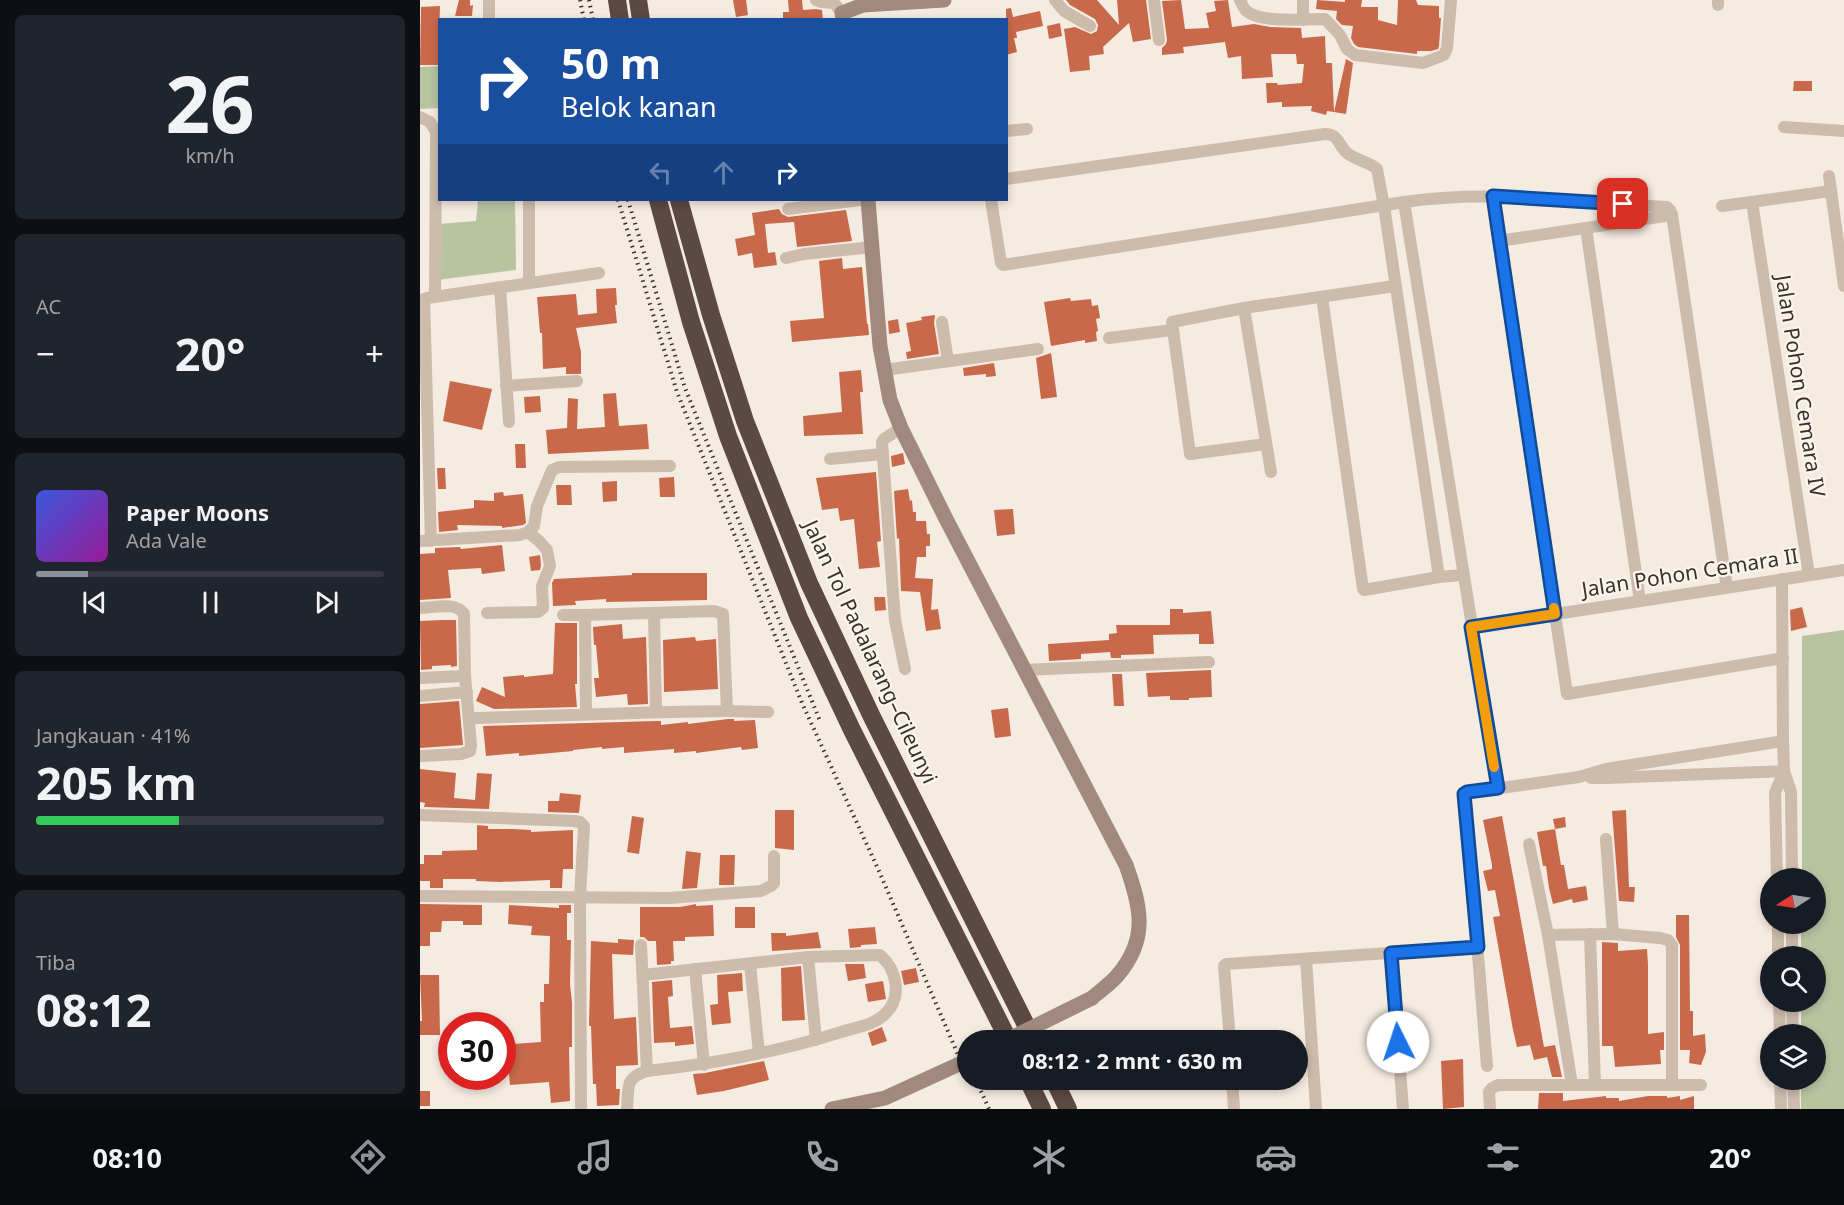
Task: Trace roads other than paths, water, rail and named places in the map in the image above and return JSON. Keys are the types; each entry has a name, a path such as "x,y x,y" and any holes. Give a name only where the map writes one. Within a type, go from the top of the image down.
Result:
{"highway":[{"path":"617,0 620,18"},
{"path":"638,0 641,18"},
{"path":"658,201 674,262 728,436 799,618 852,730 1002,1030"},
{"name":"Jalan Tol Padalarang–Cileunyi","path":"679,201 711,315 745,421 808,583 872,717 1028,1030"},
{"path":"1033,1090 1042,1109"},
{"path":"1059,1090 1068,1109"}],"street":[{"path":"489,0 489,18"},
{"path":"816,0 834,3 842,16 863,5 944,0"},
{"path":"1055,0 1064,11 1090,26"},
{"path":"1154,0 1160,40"},
{"path":"1240,0 1248,12 1258,17 1326,20 1340,35 1347,50 1355,55 1423,63 1444,55 1447,48 1451,0"},
{"path":"1303,0 1303,20"},
{"path":"420,117 430,122 436,132 426,298 425,541 520,535 528,532 534,526 537,506 552,470 559,467 670,466"},
{"path":"1784,127 1844,131"},
{"path":"1008,130 1027,129"},
{"path":"1008,179 1330,134 1336,137 1347,153 1377,169 1439,577"},
{"path":"1829,177 1844,286"},
{"path":"1722,206 1831,191"},
{"path":"991,201 1003,265 1404,202 1493,196 1667,207 1672,215 1727,588"},
{"path":"1493,196 1566,692 1569,694 1783,658"},
{"path":"529,201 529,283"},
{"path":"788,209 852,201"},
{"path":"868,201 880,346 890,400 901,428 1023,670 1126,865 1137,896 1140,927 1131,955 1117,976 1092,998 1029,1030"},
{"path":"1404,202 1462,575 1498,788"},
{"name":"Jalan Pohon Cemara IV","path":"1752,202 1809,575"},
{"path":"1499,241 1672,215"},
{"path":"1586,228 1640,601"},
{"path":"786,258 873,247"},
{"path":"426,298 599,273"},
{"path":"1266,444 1190,454 1172,322 1244,308 1395,286"},
{"path":"500,287 509,422"},
{"path":"1322,297 1363,589 1462,575"},
{"path":"1244,308 1271,472"},
{"path":"942,322 948,361"},
{"path":"1109,339 1172,330"},
{"path":"884,370 1038,349"},
{"path":"506,386 577,381"},
{"path":"901,428 882,442 895,620 905,669"},
{"path":"830,459 883,454"},
{"path":"487,614 538,612 543,608 542,586 550,569 549,558 543,545 528,532"},
{"name":"Jalan Pohon Cemara II","path":"1471,627 1844,570"},
{"path":"1782,579 1783,741 1784,771 1791,792 1791,868"},
{"path":"420,608 455,606 461,608 464,614 470,751 461,754 420,756"},
{"path":"563,615 719,612 723,615 727,711"},
{"path":"654,613 656,711"},
{"path":"585,615 586,715"},
{"path":"1023,670 1209,662"},
{"path":"420,678 465,676"},
{"path":"420,696 466,692"},
{"path":"469,718 656,711 768,712"},
{"path":"1487,1066 1464,794 1578,777 1606,769 1783,741"},
{"path":"1578,777 1606,778 1784,771"},
{"path":"1777,868 1774,793 1784,771"},
{"path":"420,815 580,822 584,826 580,897 581,1109"},
{"path":"1606,839 1613,934"},
{"path":"1529,844 1548,935 1572,1085"},
{"path":"420,896 669,898 761,891 774,883 774,856"},
{"path":"1590,934 1595,1085"},
{"path":"1548,935 1613,934 1668,940 1672,945 1672,1085"},
{"path":"641,945 647,1071"},
{"path":"1229,1030 1225,965 1478,947"},
{"path":"1391,953 1403,1109"},
{"path":"627,1109 629,1083 633,1077 647,1071 704,1065 816,1040 877,1021 888,1011 896,996 891,968 880,955 808,957 643,975"},
{"path":"808,957 816,1040"},
{"path":"1306,959 1316,1109"},
{"path":"750,964 759,1053"},
{"path":"695,969 704,1065"},
{"path":"832,1109 885,1098 957,1064"},
{"path":"1490,1109 1489,1092 1498,1085 1701,1085"},
{"path":"1233,1090 1234,1109"},
{"path":"1780,1090 1781,1109"},
{"path":"1793,1090 1794,1109"}],"railway":[{"path":"580,0 584,18"},
{"path":"589,0 593,18"},
{"path":"618,201 677,392 802,703 879,871 957,1052"},
{"path":"628,201 685,388 820,721"},
{"path":"980,1090 989,1109"}]}
